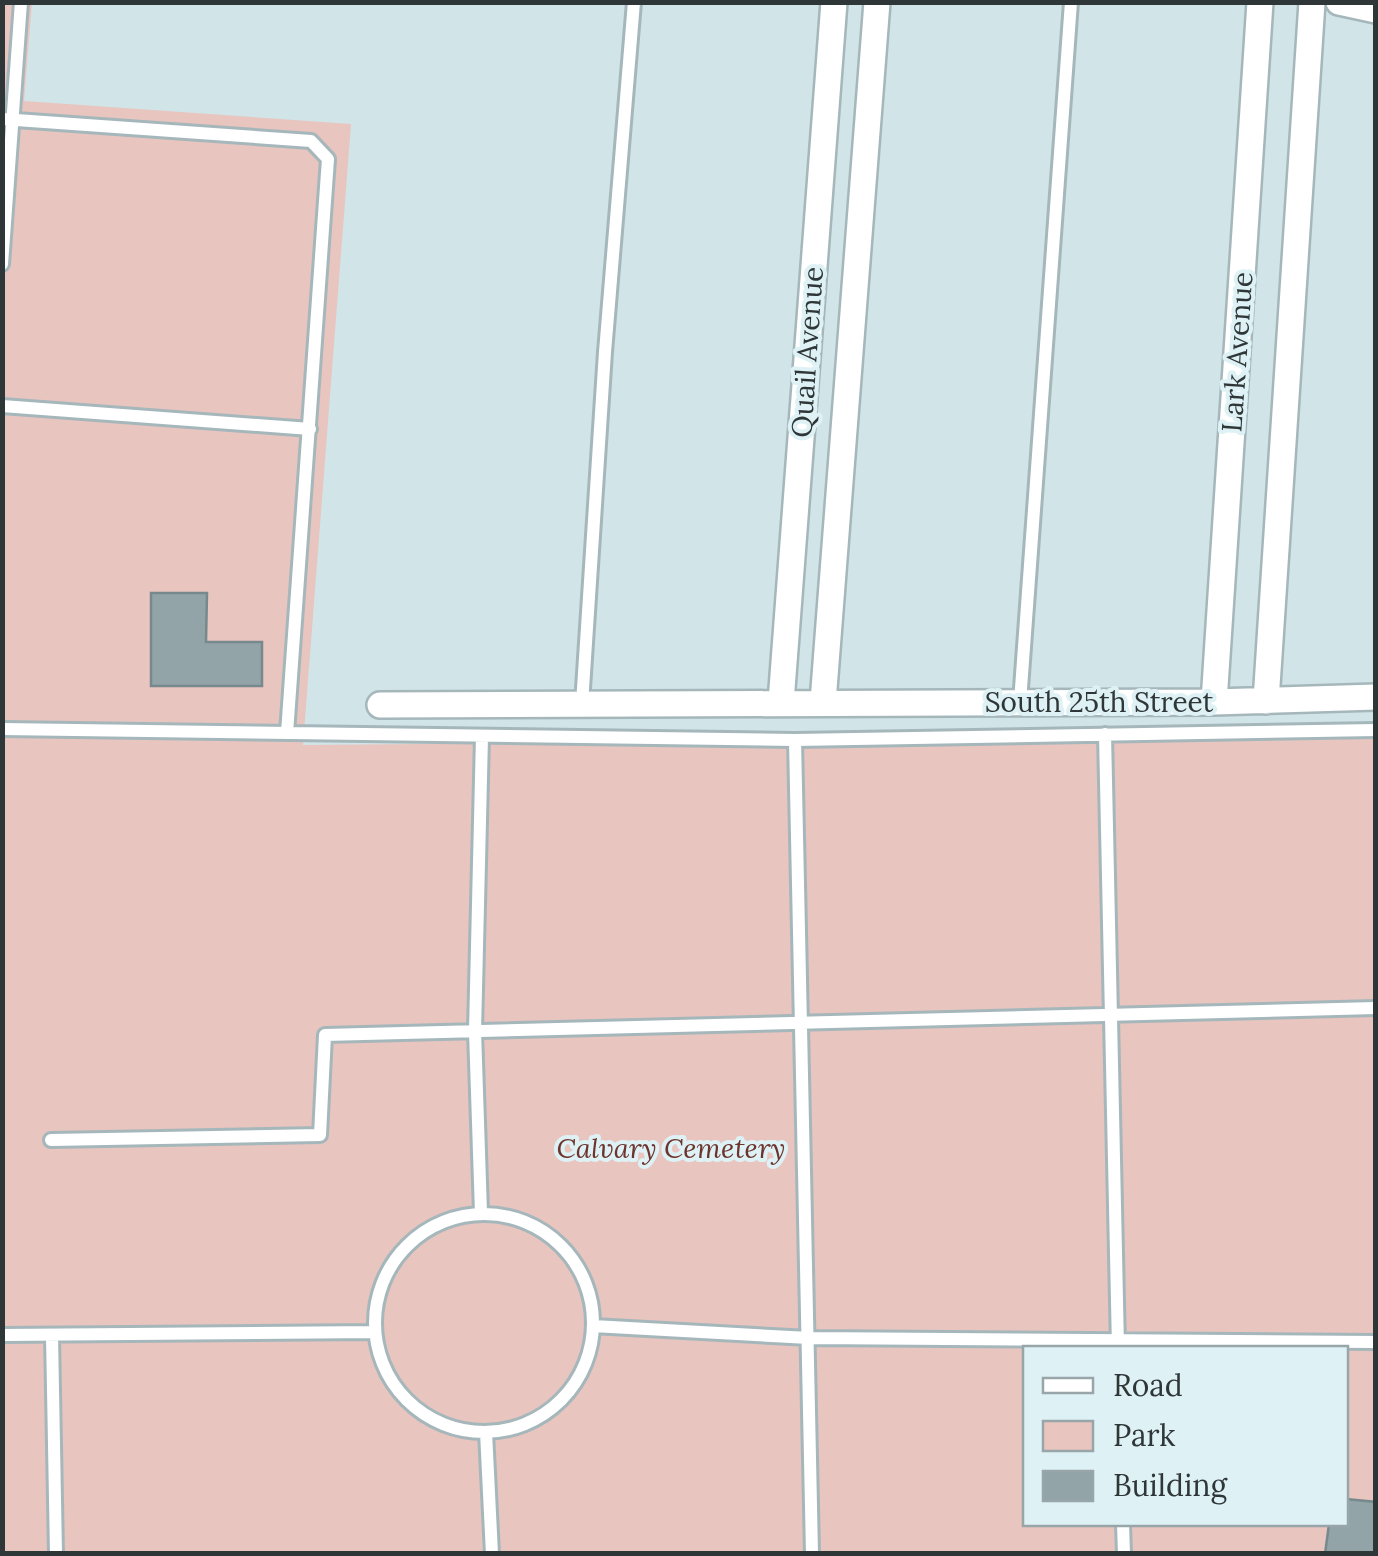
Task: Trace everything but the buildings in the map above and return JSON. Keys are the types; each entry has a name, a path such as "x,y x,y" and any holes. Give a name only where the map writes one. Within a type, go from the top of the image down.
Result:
{"street":[{"name":"Quail Avenue","path":"780,702 834,2"},
{"name":"Quail Avenue","path":"823,702 877,2"},
{"name":"Lark Avenue","path":"1214,702 1260,2"},
{"name":"Lark Avenue","path":"1266,701 1312,2"},
{"path":"1340,2 1376,10"},
{"path":"815,248 858,250"},
{"path":"793,540 836,543"},
{"name":"South 25th Street","path":"380,706 1214,702 1376,697"}],"lane":[{"path":"2,264 8,119 22,2"},
{"path":"582,704 605,352 634,2"},
{"path":"1020,702 1072,2"},
{"path":"8,119 311,142 328,159 287,733"},
{"path":"2,406 310,429"},
{"path":"2,730 795,740 1376,730"},
{"path":"1105,734 1118,1344"},
{"path":"481,1213 475,1031 482,736"},
{"path":"795,740 812,1554"},
{"path":"51,1140 320,1135 325,1035 1376,1008"},
{"path":"481,1213 530,1224 552,1237 570,1255 583,1277 594,1326 582,1372 560,1400 532,1421 486,1432 440,1423 411,1404 388,1377 374,1332 375,1306 382,1282 411,1241 432,1226 481,1213"},
{"path":"594,1326 808,1338 1118,1344 1376,1342"},
{"path":"2,1334 374,1332"},
{"path":"52,1335 56,1554"},
{"path":"486,1432 492,1554"},
{"path":"1123,1526 1124,1554"}],"green space":[{"name":"Calvary Cemetery","path":"3,3 32,3 24,101 351,124 303,745 1375,736 1375,1553 3,1554"}]}
